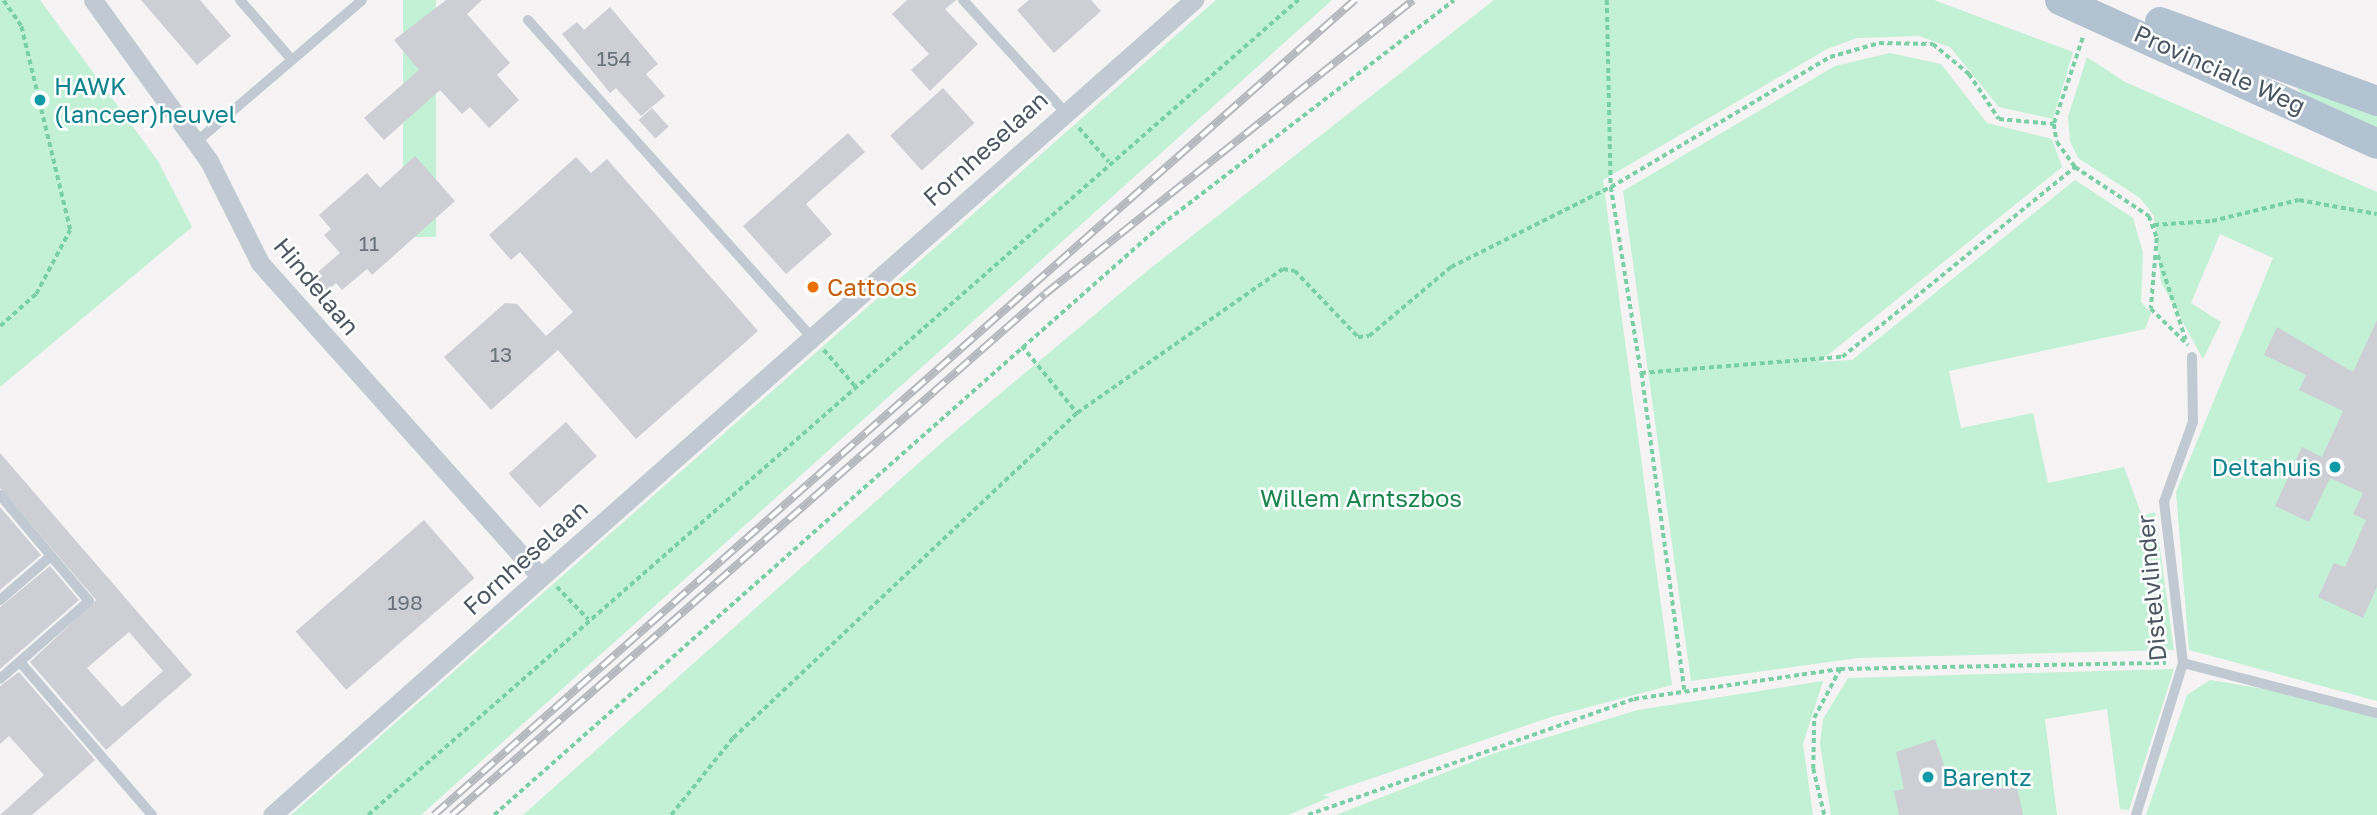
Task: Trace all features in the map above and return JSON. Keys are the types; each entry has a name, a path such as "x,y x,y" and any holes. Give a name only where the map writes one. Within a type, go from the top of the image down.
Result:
{"main road":[{"name":"Provinciale Weg","path":"2060,0 2377,144"},
{"name":"Provinciale Weg","path":"2091,0 2377,101"}],"street":[{"name":"Hindelaan","path":"93,0 196,142 260,263 541,577"},
{"name":"Fornheselaan","path":"272,815 1064,111 1194,0"}],"lane":[{"path":"240,0 292,60"},
{"path":"196,142 362,0"},
{"path":"963,0 1064,111"},
{"path":"528,20 811,336"},
{"name":"Distelvlinder","path":"2136,815 2183,663 2164,502 2193,422 2192,357"},
{"path":"0,679 89,601 2,502"},
{"path":"0,600 51,556"},
{"path":"19,662 152,815"},
{"path":"2183,663 2377,713"}],"path":[{"path":"0,326 36,294 70,230 21,26 3,0"},
{"path":"368,815 1298,0"},
{"path":"494,815 1161,225 1454,0"},
{"path":"1607,0 1611,187 1684,690"},
{"path":"671,815 733,738 1077,413 1283,269 1295,271 1358,337 1368,336 1451,267 1611,187 1830,57 1879,43 1933,44 1969,74 1999,119 2054,124"},
{"path":"2075,60 2054,124 2057,142 2075,167 2135,202 2154,225 2157,253 2151,309 2187,342"},
{"path":"1064,111 1110,163"},
{"path":"1640,373 1842,357 2075,167"},
{"path":"2154,225 2212,221 2299,200 2377,214"},
{"path":"2157,253 2192,357"},
{"path":"811,336 855,386"},
{"path":"1022,346 1077,413"},
{"path":"541,577 589,620"},
{"path":"1308,815 1509,740 1684,690 1840,669 2183,663"},
{"path":"1824,815 1813,769 1814,718 1840,669"}],"green space":[{"path":"0,0 40,0 158,161 192,227 0,387"},
{"path":"403,0 436,0 436,237 403,237"},
{"path":"1216,0 1332,0 421,815 291,815"},
{"name":"Willem Arntszbos","path":"1494,0 1934,0 2073,52 2053,119 1999,107 1950,47 1919,36 1857,38 1827,49 1603,180 1672,685 1551,717 1323,795 1330,797 1288,815 523,815 947,438 1147,271"},
{"path":"1890,53 1941,64 1987,123 2052,139 2062,167 1819,362 1852,360 2075,180 2133,218 2143,253 2141,302 2151,313 2145,329 1949,371 1961,428 2033,413 2048,483 2124,467 2142,516 2155,512 2174,650 1858,658 1691,681 1623,191 1835,66"},
{"path":"2087,57 2125,82 2377,192 2377,701 2189,650 2176,492 2273,258 2220,234 2191,303 2221,322 2203,359 2161,282 2154,216 2140,198 2078,158 2070,141 2068,117"},
{"path":"2292,83 2377,110 2377,137 2308,100"},
{"path":"2174,669 2129,810 2120,809 2107,709 2045,719 2057,815 1831,815 1820,744 1823,719 1848,678"},
{"path":"2210,680 2296,694 2377,718 2377,815 2146,815 2187,695"},
{"path":"1823,681 1803,744 1813,815 1336,815 1495,753 1638,710"}],"building":[{"path":"141,0 200,0 231,36 197,65"},
{"path":"446,0 482,0 467,14 510,63 497,75 519,100 489,128 470,107 462,114 440,90 384,140 364,118 419,70 394,40"},
{"path":"907,0 956,0 945,9 978,44 930,91 911,70 929,54 892,14"},
{"path":"1029,0 1091,0 1101,11 1054,53 1017,10"},
{"path":"610,7 658,64 646,74 665,96 641,116 616,88 610,93 562,34 577,22 584,30"},
{"path":"943,88 974,123 922,170 890,136"},
{"path":"652,108 669,127 655,139 639,120"},
{"path":"848,133 865,152 806,204 832,234 786,274 743,226"},
{"path":"415,156 455,201 372,275 367,269 342,290 336,283 326,292 313,276 340,253 324,235 331,229 319,215 367,173 380,188"},
{"path":"576,157 591,173 607,159 758,331 636,439 558,350 491,410 444,357 505,303 517,304 546,336 573,312 520,252 511,260 489,235"},
{"name":"Deltahuis","path":"2377,320 2377,587 2363,618 2318,597 2334,563 2345,567 2366,520 2353,514 2363,493 2330,478 2309,522 2275,506 2302,447 2322,457 2343,411 2299,390 2306,375 2264,355 2277,327 2353,372"},
{"path":"566,422 597,456 540,508 509,474"},
{"path":"0,453 192,675 106,750 30,662 96,600 0,488","holes":["129,632 163,671 122,707 87,668"]},
{"path":"0,507 41,555 0,590"},
{"path":"424,520 475,578 346,690 296,632"},
{"path":"50,566 79,600 0,669 0,607"},
{"path":"19,672 95,760 32,815 0,815 44,775 9,736 0,744 0,686"},
{"name":"Barentz","path":"1935,739 1949,779 1964,776 1966,791 2017,786 2023,815 1899,815 1894,791 1904,789 1896,752"}],"railway":[{"path":"434,815 1355,0"},
{"path":"452,815 1045,294 1413,0"}],"place":[{"name":"HAWK (lanceer)heuvel","path":"40,100"},
{"name":"Cattoos","path":"813,287"},
{"name":"Deltahuis","path":"2335,467"},
{"name":"Barentz","path":"1928,777"}]}
